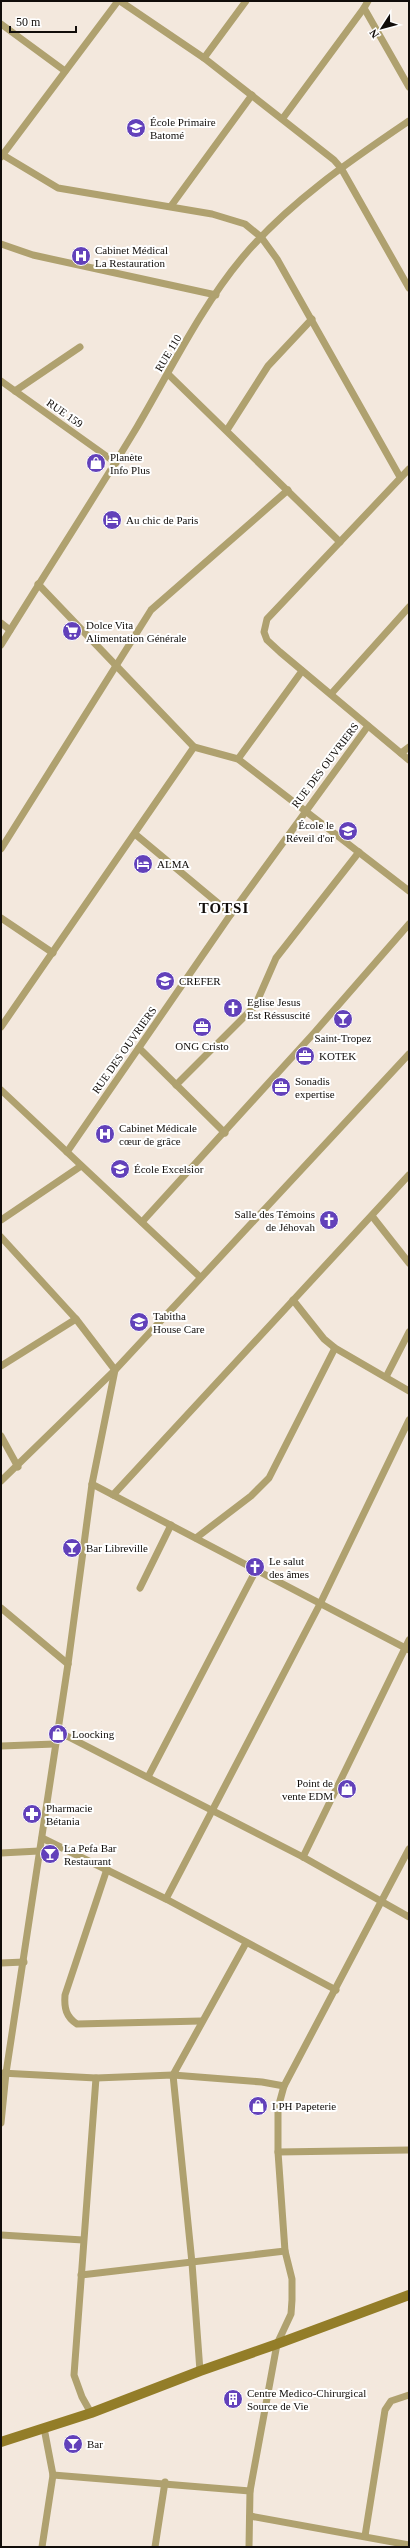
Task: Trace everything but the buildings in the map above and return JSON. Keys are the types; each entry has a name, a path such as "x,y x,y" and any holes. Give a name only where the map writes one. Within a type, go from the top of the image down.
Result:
{"street":[{"path":"400,477 312,319 261,237 245,224 212,214 171,206 58,188 2,156 119,1 204,58 326,151 341,168 409,288"},
{"path":"204,58 246,1"},
{"path":"283,118 368,1"},
{"path":"364,8 409,87"},
{"path":"1,24 65,71"},
{"path":"171,206 252,95"},
{"name":"RUE 110","path":"1,645 38,584 116,463 216,295 242,258 261,237 302,199 341,168 409,121"},
{"path":"1,244 33,255 216,295"},
{"path":"227,430 268,366 312,319"},
{"path":"15,391 80,348"},
{"path":"168,374 340,542"},
{"name":"RUE 159","path":"2,385 15,391 116,463"},
{"path":"409,469 267,619 264,626 267,640 409,760"},
{"path":"1,849 116,665 156,605 288,490"},
{"path":"38,584 194,747 238,759 409,890"},
{"path":"331,694 409,607"},
{"path":"1,623 10,630"},
{"path":"238,759 302,671"},
{"name":"RUE DES OUVRIERS","path":"67,1152 305,810 368,726"},
{"path":"1,1027 194,747"},
{"path":"401,753 409,747"},
{"path":"135,834 232,914"},
{"path":"176,1085 255,1006 276,958 359,852"},
{"path":"1,918 53,953"},
{"path":"142,1222 225,1133 409,924"},
{"path":"139,1048 225,1133"},
{"path":"1,1481 18,1467 115,1370 409,1054"},
{"path":"1,1090 200,1277"},
{"path":"1,1220 81,1166"},
{"path":"114,1495 409,1175"},
{"path":"372,1216 409,1263"},
{"path":"1,1237 76,1319 115,1370 92,1484 68,1664 39,1851 24,1962 4,2073 1,2123"},
{"path":"293,1300 324,1339 335,1348 409,1391"},
{"path":"1,1366 76,1319"},
{"path":"386,1377 409,1332"},
{"path":"196,1538 251,1496 270,1478 335,1348"},
{"path":"166,1899 320,1604 409,1420"},
{"path":"1,1436 18,1467"},
{"path":"92,1484 407,1649"},
{"path":"140,1588 171,1525"},
{"path":"148,1777 256,1570"},
{"path":"1,1608 68,1664"},
{"path":"303,1857 407,1649 409,1640"},
{"path":"57,1731 303,1857 409,1917"},
{"path":"1,1746 55,1744"},
{"path":"42,1838 166,1899 336,1990"},
{"path":"249,2547 250,2491 277,2344 291,2314 292,2279 286,2251 278,2152 278,2108 284,2086 336,1990 381,1900 409,1849"},
{"path":"1,1853 39,1851"},
{"path":"107,1869 65,1995 66,2012 70,2020 77,2024 201,2021"},
{"path":"200,2370 192,2263 173,2075 201,2021 246,1943"},
{"path":"1,1963 24,1962"},
{"path":"4,2073 96,2078 173,2075 262,2082 284,2086"},
{"path":"91,2413 82,2397 74,2375 96,2078"},
{"path":"278,2152 409,2150"},
{"path":"1,2235 83,2240"},
{"path":"81,2275 286,2251"},
{"path":"1,2442 91,2413 200,2370 277,2344 409,2295"},
{"path":"364,2536 385,2410 392,2401 409,2395"},
{"path":"42,2547 53,2475 44,2428"},
{"path":"53,2475 165,2482 250,2491"},
{"path":"155,2547 165,2482"},
{"path":"250,2516 409,2545"}],"place":[{"name":"École Primaire Batomé","path":"136,128"},
{"name":"Cabinet Médical La Restauration","path":"81,256"},
{"name":"Planète Info Plus","path":"96,463"},
{"name":"Au chic de Paris","path":"112,520"},
{"name":"Dolce Vita Alimentation Générale","path":"72,631"},
{"name":"École le Réveil d'or","path":"348,831"},
{"name":"ALMA","path":"143,864"},
{"name":"CREFER","path":"165,981"},
{"name":"Eglise Jesus Est Réssuscité","path":"233,1008"},
{"name":"Saint-Tropez","path":"343,1019"},
{"name":"ONG Cristo","path":"202,1027"},
{"name":"KOTEK","path":"305,1056"},
{"name":"Sonadis expertise","path":"281,1087"},
{"name":"Cabinet Médicale cœur de grâce","path":"105,1134"},
{"name":"École Excelsior","path":"120,1169"},
{"name":"Salle des Témoins de Jéhovah","path":"329,1220"},
{"name":"Tabitha House Care","path":"139,1322"},
{"name":"Bar Libreville","path":"72,1548"},
{"name":"Le salut des âmes","path":"255,1567"},
{"name":"Loocking","path":"58,1734"},
{"name":"Point de vente EDM","path":"347,1789"},
{"name":"Pharmacie Bétania","path":"32,1814"},
{"name":"La Pefa Bar Restaurant","path":"50,1854"},
{"name":"I PH Papeterie","path":"258,2106"},
{"name":"Centre Medico-Chirurgical Source de Vie","path":"233,2399"},
{"name":"Bar","path":"73,2444"}],"district":[{"name":"TOTSI","path":"224,908"}]}
